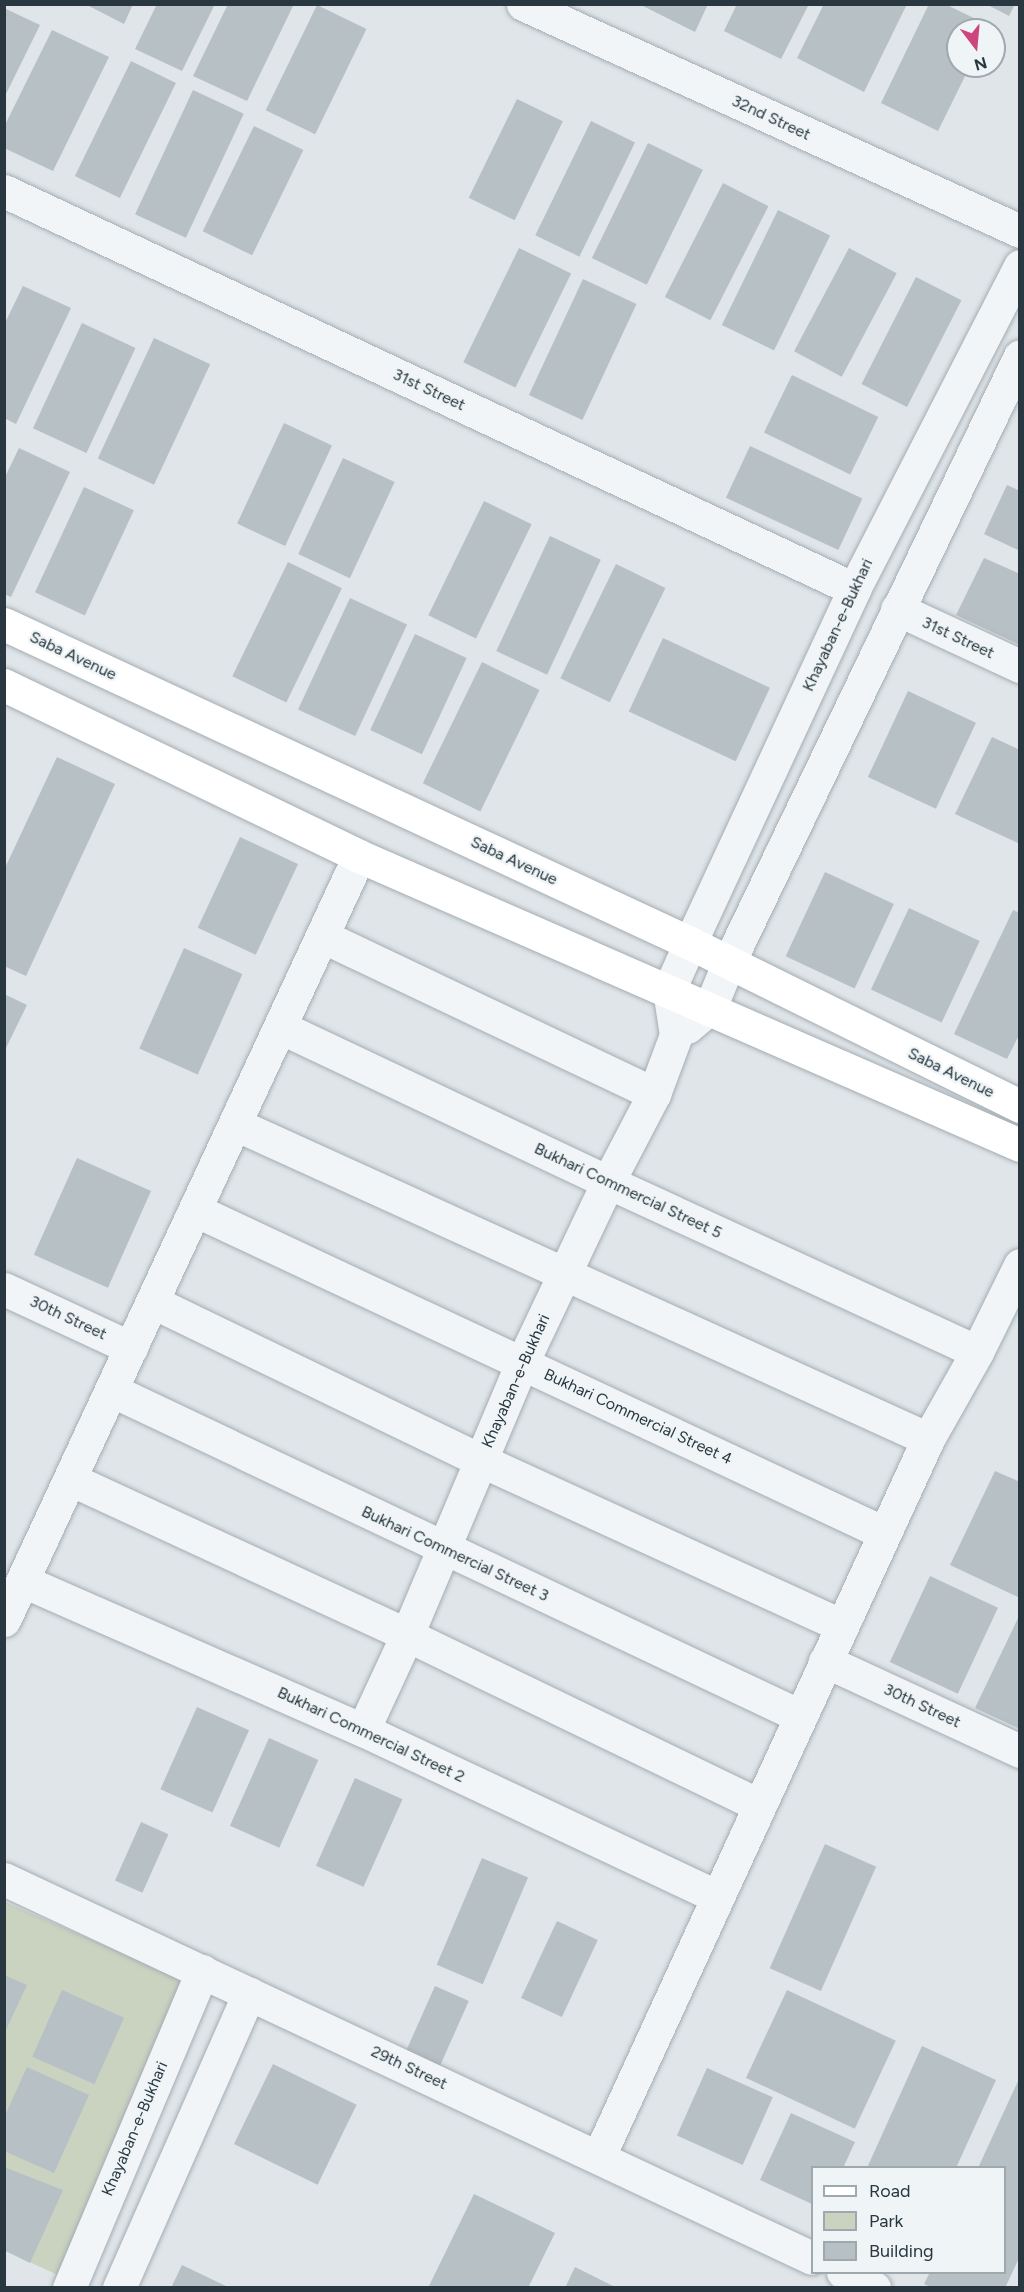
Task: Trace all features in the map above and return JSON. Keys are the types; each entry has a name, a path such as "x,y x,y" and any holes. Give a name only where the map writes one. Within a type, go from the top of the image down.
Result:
{"main road":[{"name":"Saba Avenue","path":"4,624 690,943 728,964 1020,1106"},
{"path":"4,685 359,856 1020,1144"}],"street":[{"name":"32nd Street","path":"523,4 1020,231"},
{"name":"31st Street","path":"4,191 854,589"},
{"name":"Khayaban-e-Bukhari","path":"669,990 854,589 1020,266"},
{"path":"669,990 676,1035 710,1008 728,964 1020,356"},
{"name":"31st Street","path":"897,609 1020,666"},
{"path":"4,1620 359,856"},
{"path":"322,936 654,1094"},
{"name":"Bukhari Commercial Street 5","path":"280,1027 608,1182 977,1352"},
{"name":"Khayaban-e-Bukhari","path":"363,1730 407,1635 522,1363 608,1182 654,1094 676,1035"},
{"path":"235,1124 928,1439"},
{"name":"Bukhari Commercial Street 4","path":"195,1210 884,1533"},
{"path":"599,2156 798,1715 928,1439 977,1352 1020,1265"},
{"name":"30th Street","path":"4,1289 131,1348"},
{"path":"153,1302 480,1460 841,1625"},
{"name":"Bukhari Commercial Street 3","path":"111,1390 798,1715"},
{"path":"70,1479 407,1635 758,1805"},
{"name":"Bukhari Commercial Street 2","path":"23,1581 363,1730 716,1896"},
{"name":"30th Street","path":"825,1661 1020,1751"},
{"name":"29th Street","path":"4,1879 811,2257"},
{"name":"Khayaban-e-Bukhari","path":"69,2288 202,1971"},
{"path":"119,2288 249,1993"},
{"path":"847,2274 874,2288"}],"green space":[{"path":"5,1902 184,1980 58,2275 5,2251"}],"building":[{"path":"85,4 133,4 124,24"},
{"path":"157,4 215,4 182,71 135,49"},
{"path":"228,4 294,4 247,101 193,76"},
{"path":"639,4 708,4 695,32"},
{"path":"737,4 809,4 781,59 724,31"},
{"path":"824,4 907,4 864,92 797,58"},
{"path":"929,4 945,4 974,18 946,18 946,78 964,78 938,131 881,103"},
{"path":"986,4 1015,4 1009,16"},
{"path":"317,5 366,29 315,134 266,110"},
{"path":"4,8 40,25 4,98"},
{"path":"52,30 109,57 53,171 4,148 4,127"},
{"path":"131,61 176,83 120,198 75,176"},
{"path":"193,90 244,114 186,238 135,214"},
{"path":"517,99 563,121 515,220 469,198"},
{"path":"591,121 635,142 579,257 535,235"},
{"path":"254,126 303,150 252,255 203,231"},
{"path":"648,143 703,170 647,285 592,258"},
{"path":"723,183 768,206 710,320 665,297"},
{"path":"778,210 830,235 774,350 722,325"},
{"path":"519,248 571,273 515,388 463,362"},
{"path":"849,248 897,273 842,377 794,351"},
{"path":"916,277 961,300 907,407 862,384"},
{"path":"583,279 636,304 582,420 529,395"},
{"path":"23,286 71,308 16,424 4,418 4,325"},
{"path":"82,323 135,348 86,453 33,428"},
{"path":"154,338 210,364 154,485 98,459"},
{"path":"792,375 878,417 850,475 764,433"},
{"path":"284,423 332,445 285,546 237,524"},
{"path":"750,446 862,498 838,550 726,498"},
{"path":"19,448 70,472 11,597 4,594 4,479"},
{"path":"343,458 395,482 350,578 298,554"},
{"path":"1007,485 1020,491 1020,551 984,534"},
{"path":"84,487 134,510 85,615 35,592"},
{"path":"484,501 532,524 476,638 428,615"},
{"path":"550,536 601,560 547,675 496,651"},
{"path":"984,558 1020,574 1020,645 956,615"},
{"path":"288,562 342,588 286,702 232,676"},
{"path":"616,564 665,588 610,702 560,678"},
{"path":"350,598 407,625 355,736 298,709"},
{"path":"415,634 467,658 422,754 370,730"},
{"path":"663,638 770,688 736,761 629,711"},
{"path":"482,662 540,690 480,811 423,783"},
{"path":"908,691 976,723 936,809 868,777"},
{"path":"992,737 1020,750 1020,844 955,814"},
{"path":"57,757 115,784 26,976 4,966 4,870"},
{"path":"240,837 298,864 256,955 198,928"},
{"path":"825,872 894,904 855,988 786,956"},
{"path":"909,908 980,941 942,1023 871,990"},
{"path":"1013,910 1020,913 1020,1033 1007,1059 954,1034"},
{"path":"184,948 242,974 198,1075 139,1048"},
{"path":"4,994 27,1005 4,1052"},
{"path":"77,1158 151,1191 108,1288 34,1255"},
{"path":"995,1471 1020,1482 1020,1598 950,1565"},
{"path":"930,1576 998,1608 958,1694 890,1662"},
{"path":"1020,1614 1020,1729 975,1708"},
{"path":"197,1707 249,1730 212,1812 160,1789"},
{"path":"269,1738 318,1760 279,1848 230,1826"},
{"path":"355,1778 403,1799 363,1887 316,1866"},
{"path":"141,1822 168,1834 142,1893 115,1880"},
{"path":"825,1844 876,1867 821,1991 770,1968"},
{"path":"482,1858 528,1878 483,1984 437,1965"},
{"path":"557,1921 598,1940 562,2017 521,1998"},
{"path":"4,1975 27,1985 4,2034"},
{"path":"435,1986 469,2001 438,2070 404,2055"},
{"path":"62,1990 124,2018 94,2084 32,2057"},
{"path":"787,1990 896,2041 855,2129 746,2078"},
{"path":"922,2046 996,2080 957,2166 868,2166"},
{"path":"273,2064 357,2105 318,2185 234,2144"},
{"path":"27,2067 89,2095 54,2173 4,2151 4,2118"},
{"path":"707,2068 773,2097 743,2165 677,2136"},
{"path":"1018,2081 1020,2256 1005,2288 933,2288 924,2284 929,2274 1006,2274 1006,2166 979,2166"},
{"path":"791,2113 855,2142 844,2166 811,2166 811,2204 760,2180"},
{"path":"4,2167 63,2190 30,2263 4,2250"},
{"path":"474,2194 555,2233 528,2288 428,2288"},
{"path":"182,2265 230,2288 171,2288"},
{"path":"575,2267 617,2288 565,2288"}]}
